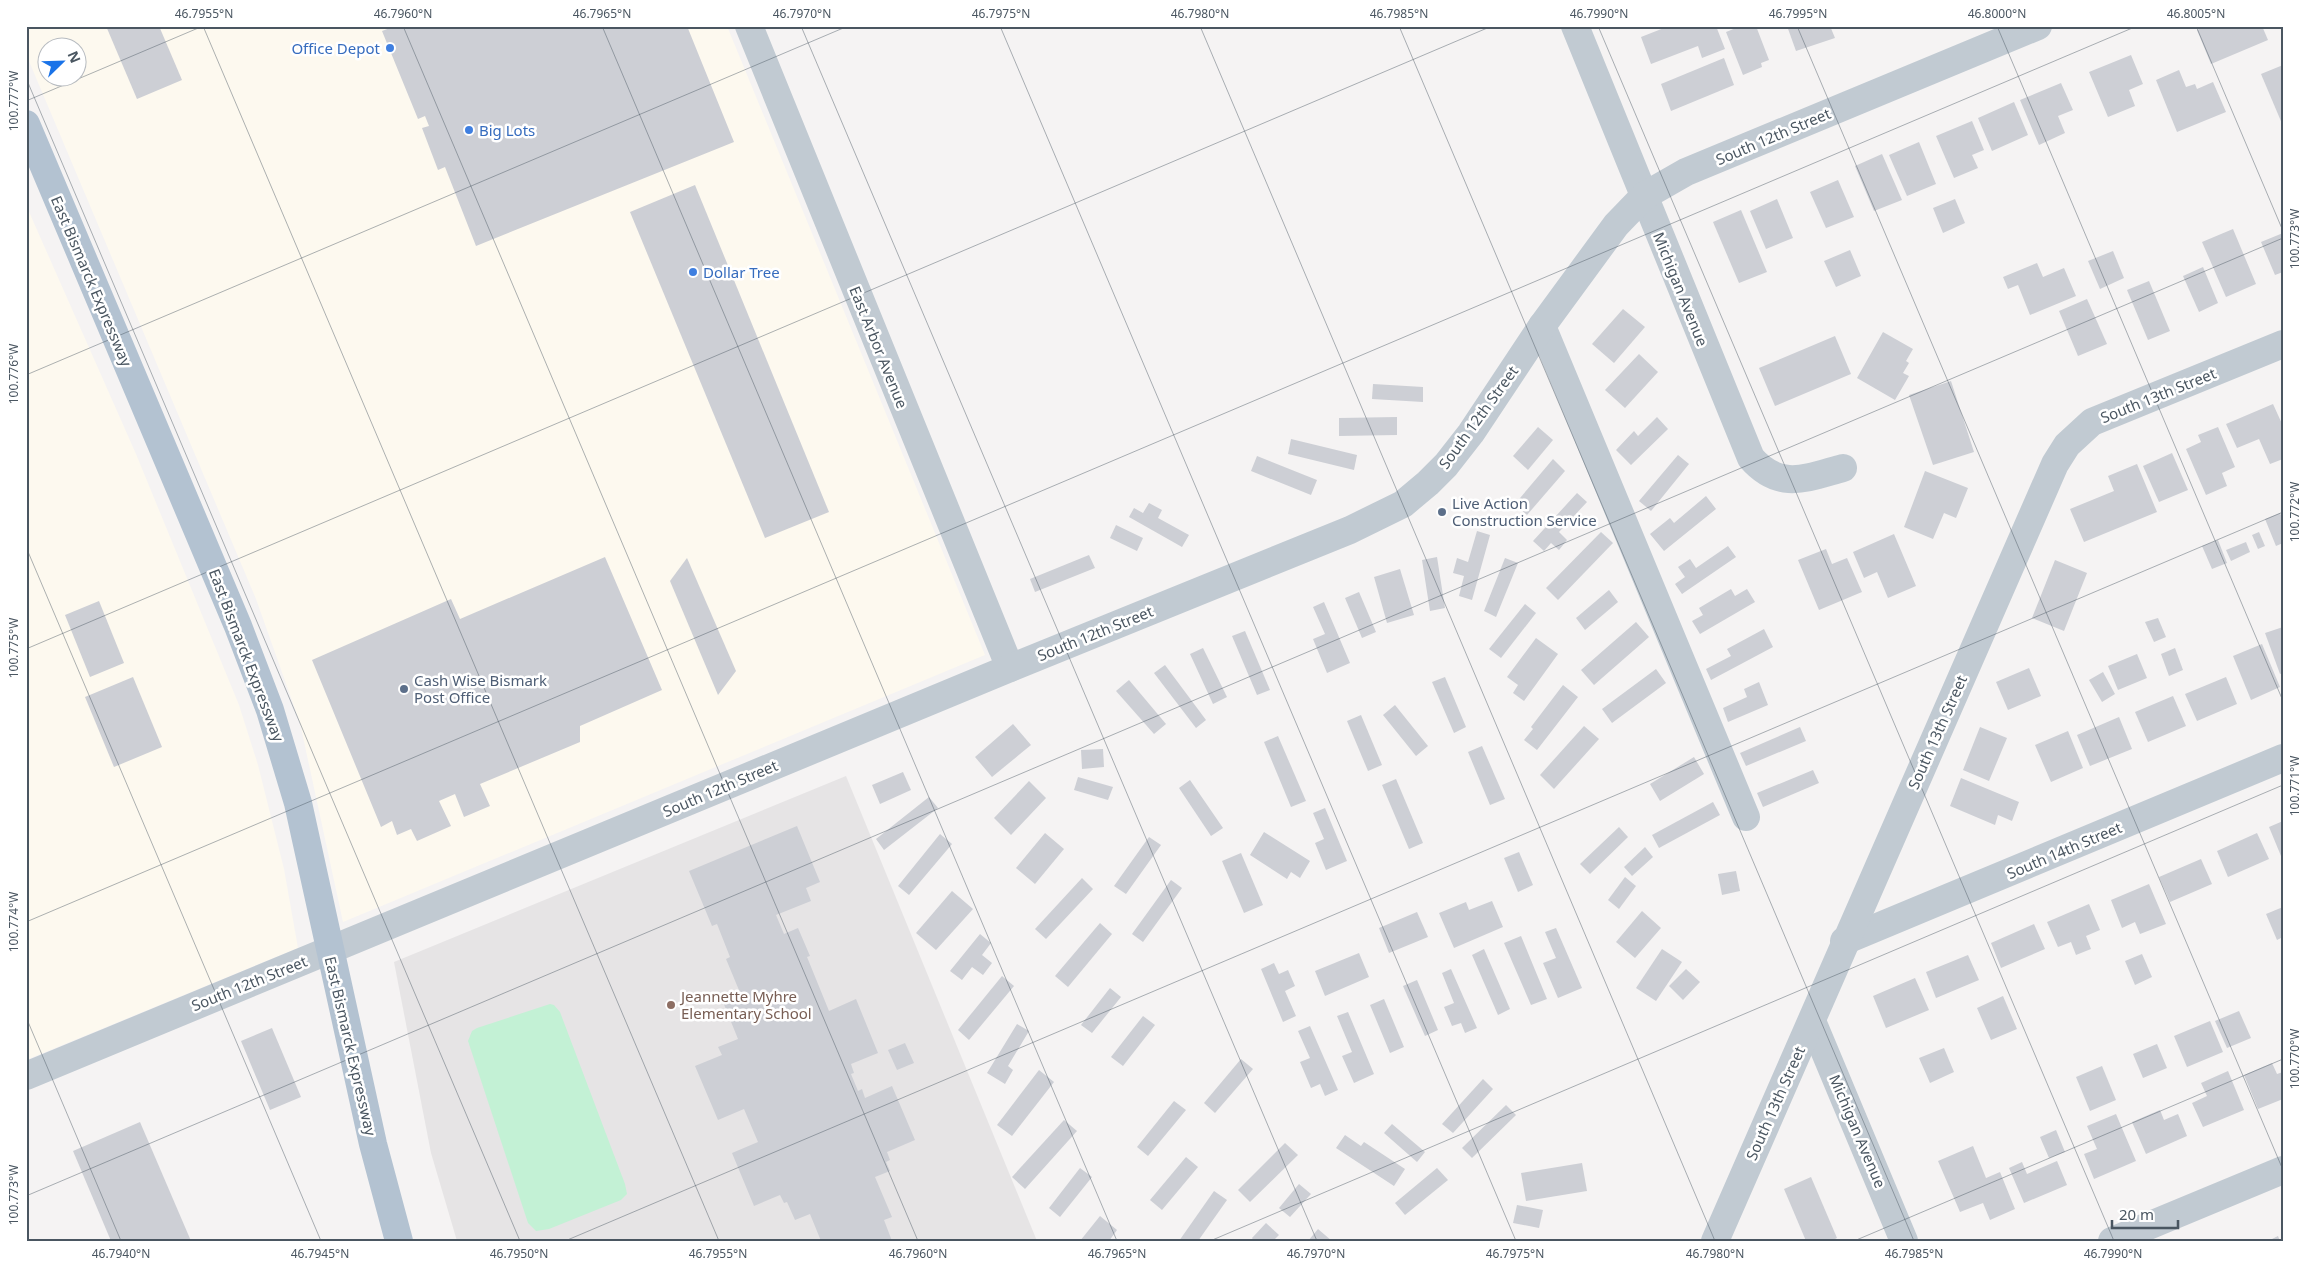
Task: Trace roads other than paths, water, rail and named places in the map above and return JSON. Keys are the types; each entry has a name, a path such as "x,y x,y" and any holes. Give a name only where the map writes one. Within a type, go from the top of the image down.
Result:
{"main road":[{"name":"East Bismarck Expressway","path":"26,124 258,674 298,803 377,1160 398,1241"}],"street":[{"name":"East Arbor Avenue","path":"749,26 1010,668"},
{"name":"Michigan Avenue","path":"1575,26 1751,458 1761,470 1776,479 1801,479 1843,468"},
{"name":"South 12th Street","path":"26,1076 1010,668 1350,530 1403,504 1428,483 1458,449 1542,326 1616,225 1644,196 1686,172 1988,36 2038,26"},
{"path":"1542,326 1746,817"},
{"name":"South 13th Street","path":"1715,1241 1812,1021 1844,941 2055,464 2067,445 2092,422 2283,344"},
{"name":"South 14th Street","path":"1844,941 2283,758"},
{"name":"Michigan Avenue","path":"1812,1021 1904,1241"},
{"path":"2112,1241 2283,1170"}],"place":[{"name":"Office Depot","path":"390,48"},
{"name":"Big Lots","path":"469,130"},
{"name":"Dollar Tree","path":"693,272"},
{"name":"Live Action Construction Service","path":"1442,512"},
{"name":"Cash Wise Bismark Post Office","path":"404,689"},
{"name":"Jeannette Myhre Elementary School","path":"671,1005"}]}
